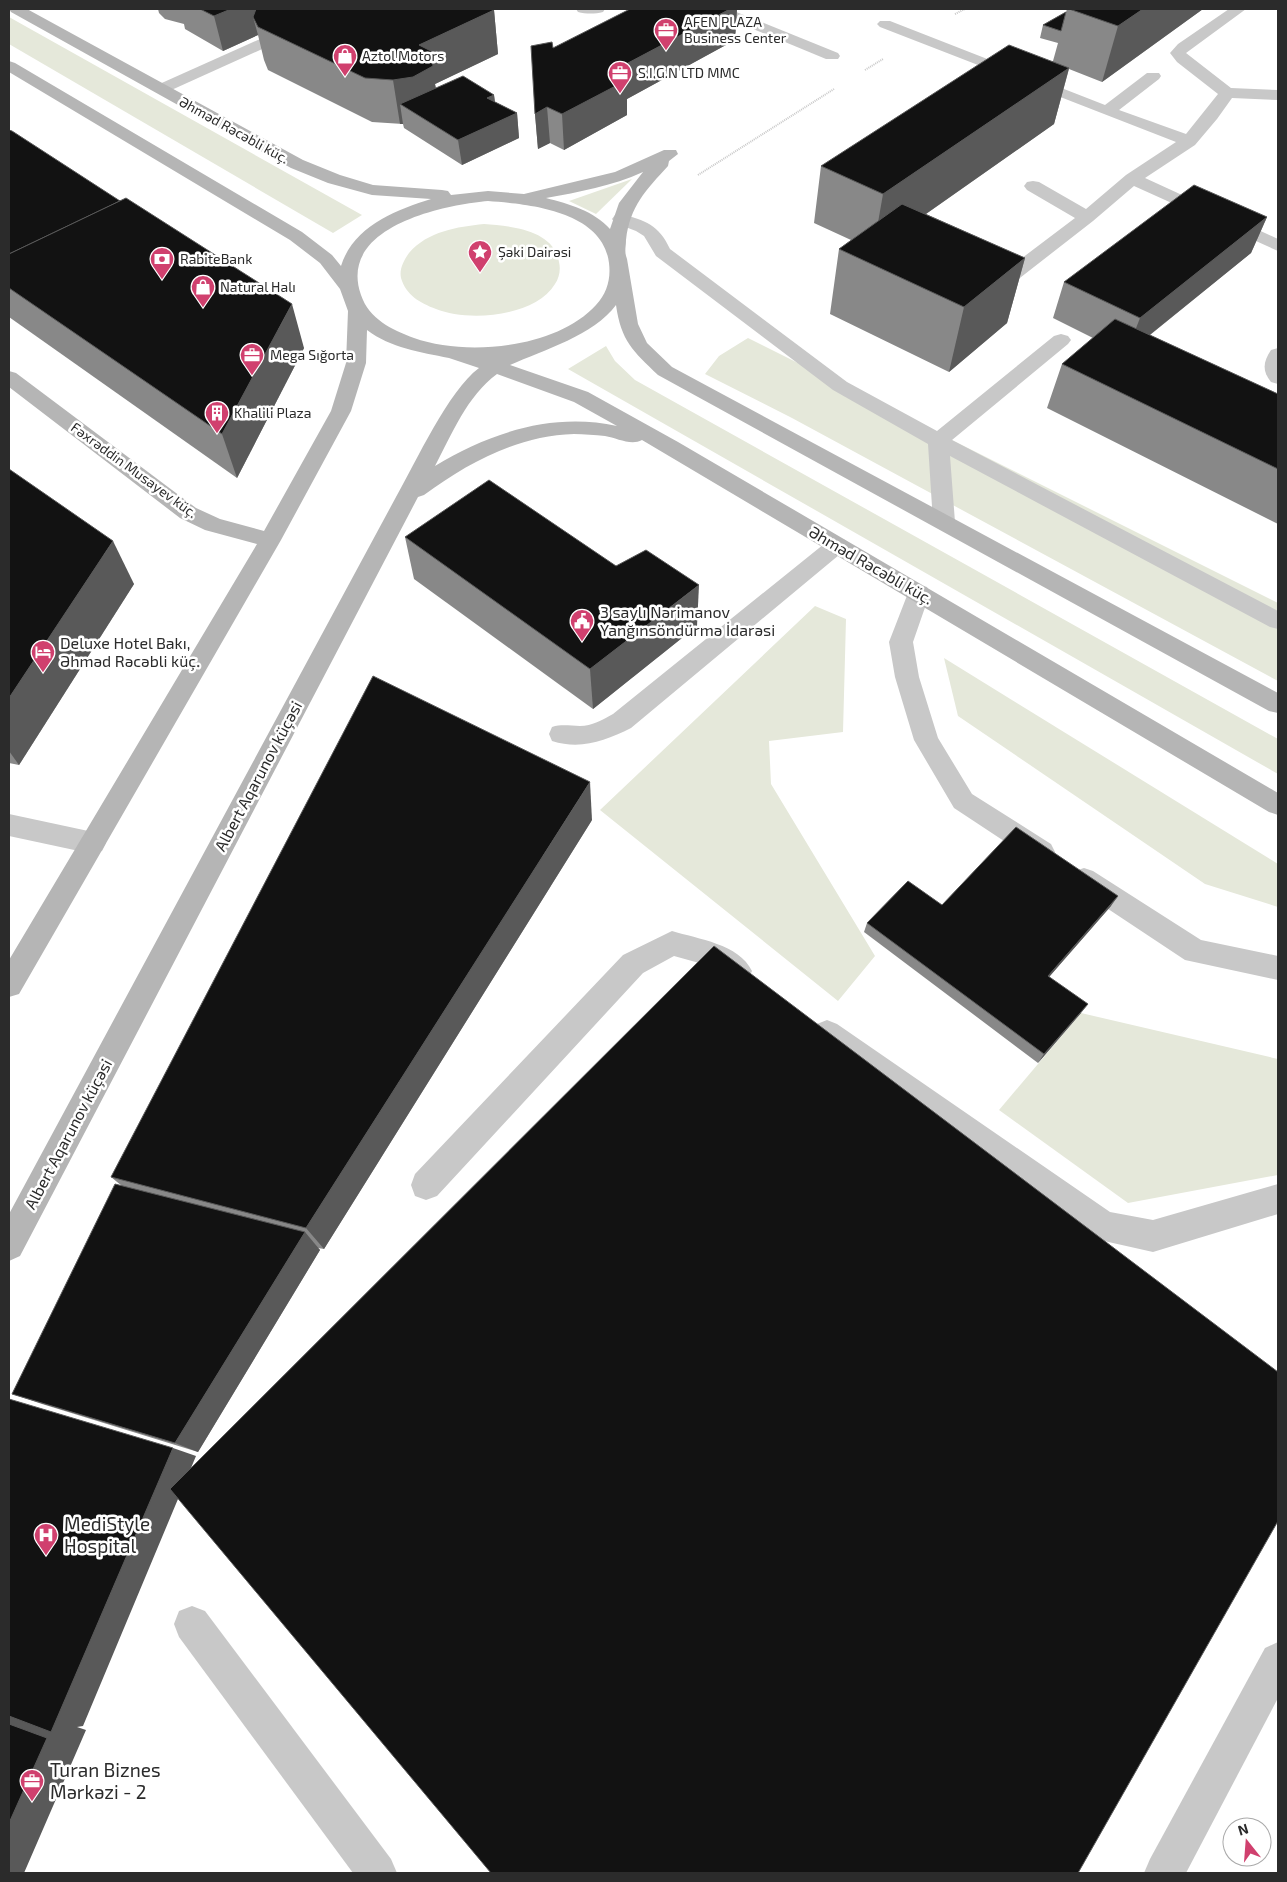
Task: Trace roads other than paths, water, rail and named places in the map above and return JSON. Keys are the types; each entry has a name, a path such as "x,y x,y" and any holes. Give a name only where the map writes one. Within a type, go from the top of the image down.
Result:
{"main road":[{"name":"Əhməd Rəcəbli küç.","path":"16,9 271,152 334,179 372,190 471,197"},
{"path":"9,66 296,236 326,259 347,285 358,311 356,363 341,411 270,540 9,985"},
{"path":"347,285 350,264 361,244 381,227 414,210 438,202 471,197 522,197 591,184 621,176 670,154 637,190 621,219 615,292 600,312 576,329 544,343 514,350 483,354 452,353 412,345 380,330 358,311"},
{"path":"522,197 554,204 581,216 602,231 618,260 628,324 639,346 665,371 1278,704"},
{"name":"Albert Aqarunov küçəsi","path":"9,1245 461,399 480,377 494,366 544,343"},
{"name":"Əhməd Rəcəbli küç.","path":"452,353 541,381 581,398 671,447 1278,805"},
{"name":"Fəxrəddin Musayev küç.","path":"9,377 188,513 213,525 270,540"},
{"path":"407,497 436,474 463,457 512,437 549,429 583,426 624,433 671,447"}],"lane":[{"path":"161,89 339,9"},
{"path":"583,9 598,9"},
{"path":"717,9 832,56"},
{"path":"1239,9 1183,47 1178,53 1227,93 1278,95"},
{"path":"885,24 1189,141"},
{"path":"1107,111 1153,76"},
{"path":"1000,284 1087,217 1132,179 1189,141 1211,116 1227,93"},
{"path":"1132,179 1278,246"},
{"path":"1033,186 1087,217"},
{"path":"621,219 651,231 655,235 662,252 840,386 938,442 1278,621"},
{"path":"938,442 1061,340"},
{"path":"1278,354 1274,361 1275,374 1278,378"},
{"path":"938,442 944,522"},
{"path":"561,734 576,737 598,734 622,721 837,545"},
{"path":"919,593 901,642 907,677 926,740 963,801 1195,951 1278,968"},
{"path":"9,825 93,843"},
{"path":"426,1185 633,964 672,943 718,957 758,985"},
{"path":"806,1019 1104,1226 1153,1236 1278,1199"},
{"path":"192,1624 377,1873"},
{"path":"1164,1873 1278,1661"}],"place":[{"name":"AFEN PLAZA Business Center","path":"666,51"},
{"name":"Aztol Motors","path":"345,77"},
{"name":"S.I.G.N LTD MMC","path":"620,94"},
{"name":"Şəki Dairəsi","path":"480,273"},
{"name":"RabiteBank","path":"162,280"},
{"name":"Natural Halı","path":"203,308"},
{"name":"Mega Sığorta","path":"252,376"},
{"name":"Khalili Plaza","path":"217,434"},
{"name":"3 saylı Nərimanov Yanğınsöndürmə İdarəsi","path":"582,642"},
{"name":"Deluxe Hotel Bakı, Əhməd Rəcəbli küç.","path":"43,673"},
{"name":"MediStyle Hospital","path":"46,1556"},
{"name":"Turan Biznes Mərkəzi - 2","path":"32,1802"}]}
